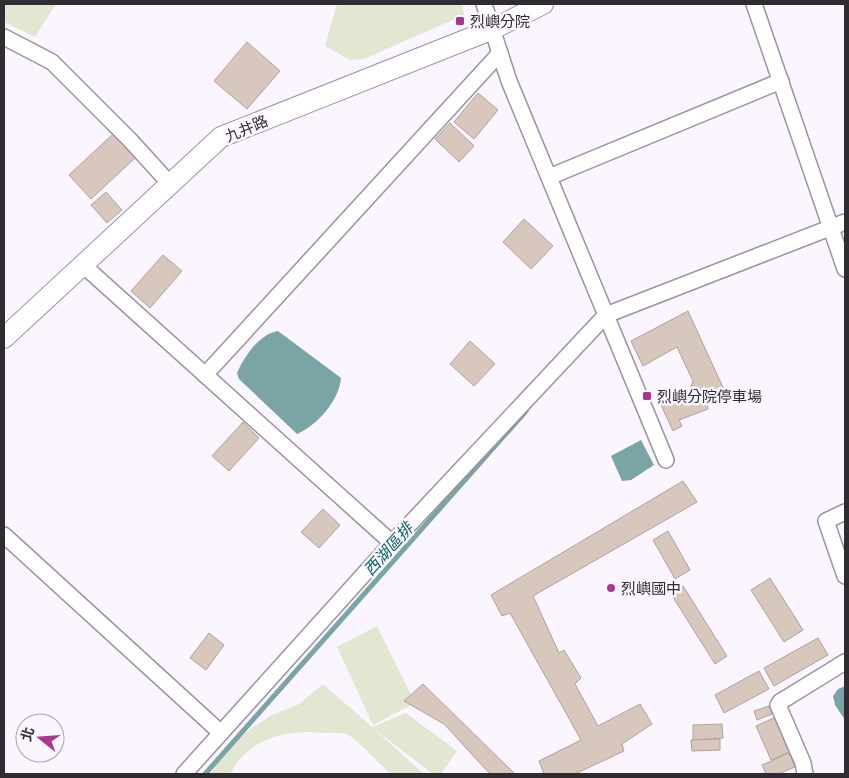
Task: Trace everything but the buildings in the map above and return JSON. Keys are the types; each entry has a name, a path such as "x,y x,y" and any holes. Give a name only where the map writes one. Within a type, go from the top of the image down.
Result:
{"main road":[{"name":"九井路","path":"4,338 221,137 492,29 543,4"}],"street":[{"path":"484,4 500,53 549,177 666,460"},
{"path":"754,4 781,81 838,225 845,269"},
{"path":"4,36 52,62 130,140 170,184"},
{"path":"205,375 500,53"},
{"path":"549,177 781,81"},
{"path":"184,774 392,543 606,315 838,225"},
{"path":"83,265 392,543"},
{"path":"845,512 826,521 845,576"},
{"path":"4,535 221,733"},
{"path":"805,774 803,763 778,706 780,702 845,662"}],"green space":[{"path":"4,4 56,4 35,37 4,22"},
{"path":"337,4 462,4 464,15 364,59 350,60 325,46"},
{"path":"377,626 415,703 373,725 337,647"},
{"path":"323,684 372,727 406,713 457,751 441,774 433,774 373,728 424,774 391,774 358,742 348,735 343,733 296,733 270,738 258,744 247,752 230,774 211,774 224,751 235,740 270,716 299,704"}],"water":[{"path":"278,331 341,378 336,395 326,411 312,425 297,434 239,379 237,373 253,347 271,333"},
{"path":"641,440 654,465 631,480 622,481 611,456"},
{"path":"845,686 845,720 835,705 833,696 838,689"}],"waterway":[{"name":"西湖區排","path":"205,774 526,411"}],"place":[{"name":"烈嶼分院","path":"460,21"},
{"name":"烈嶼分院停車場","path":"647,396"},
{"name":"烈嶼國中","path":"611,588"}]}
